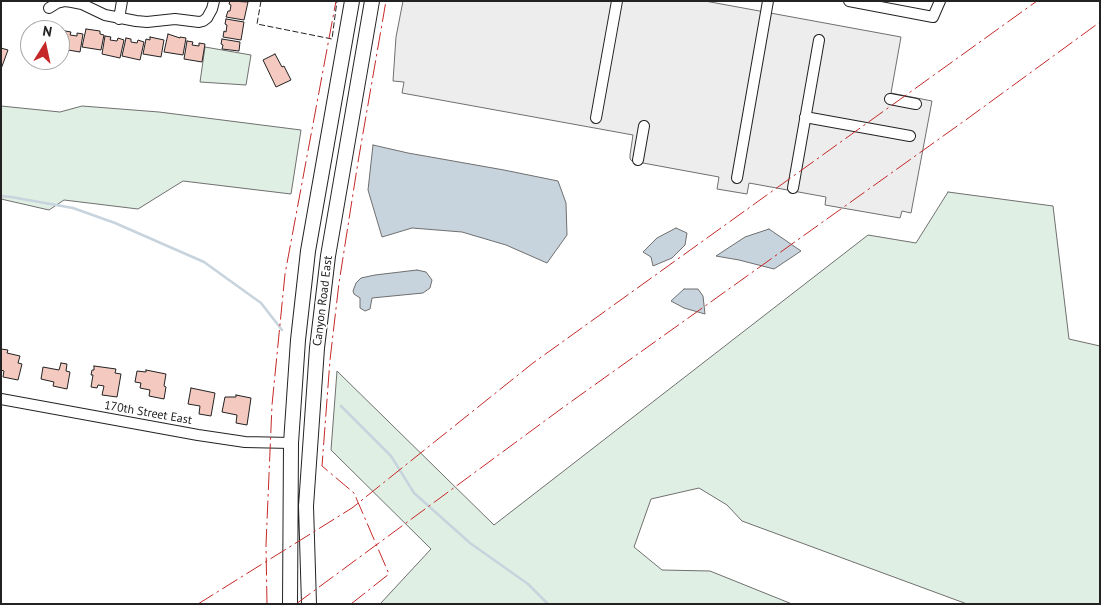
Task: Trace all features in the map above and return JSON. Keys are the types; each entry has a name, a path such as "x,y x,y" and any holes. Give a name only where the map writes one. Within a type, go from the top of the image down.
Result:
{"main road":[{"name":"Canyon Road East","path":"290,604 291,443 298,340 308,251 352,1"},
{"name":"Canyon Road East","path":"309,604 306,506 317,348 328,256 372,1"},
{"path":"291,443 296,444 301,451 306,506"}],"street":[{"path":"119,19 122,1"},
{"path":"49,8 57,3 72,2 82,4 105,15 119,19 147,22 175,19 199,22 203,21 209,14 214,1"},
{"path":"596,118 617,1"},
{"path":"737,178 768,1"},
{"path":"849,1 894,5 933,17 940,1"},
{"path":"792,188 819,40"},
{"path":"890,99 916,104"},
{"path":"806,117 910,136"},
{"path":"638,160 644,126"},
{"name":"170th Street East","path":"1,399 198,435 245,442 291,443"}],"green space":[{"path":"205,47 251,55 246,85 200,82"},
{"path":"1,106 60,112 82,106 159,112 301,130 291,194 183,181 138,209 64,200 49,210 1,199"},
{"path":"948,192 1053,206 1069,339 1100,346 1100,604 967,604 742,521 727,505 699,488 651,499 634,547 662,570 710,571 792,604 380,604 431,549 331,450 337,371 494,525 868,235 916,243"}],"shaded area":[{"path":"403,1 705,1 901,37 891,93 932,101 911,213 902,211 900,218 825,205 826,197 749,183 747,194 717,189 719,177 632,161 630,155 633,135 402,93 404,82 393,81 396,37"},
{"path":"373,145 558,181 566,203 567,235 547,263 506,245 462,232 412,228 382,237 368,190"},
{"path":"676,228 687,233 685,245 672,258 653,266 651,257 643,252 657,238"},
{"path":"769,229 801,251 774,269 716,256 745,237"},
{"path":"417,270 426,272 432,280 430,288 423,293 372,298 370,309 365,311 360,308 360,298 353,291 356,283 361,278"},
{"path":"684,289 698,289 703,296 705,314 684,308 671,301"}],"building":[{"path":"230,1 248,2 244,20 226,17 228,11 230,11"},
{"path":"226,19 244,22 241,40 223,37 224,31 226,32"},
{"path":"86,29 100,31 100,34 104,35 101,50 82,47"},
{"path":"77,33 83,34 80,52 70,50 70,35 77,36"},
{"path":"168,34 186,38 183,55 164,52"},
{"path":"105,36 111,37 110,40 117,41 118,38 124,40 120,58 102,54"},
{"path":"150,37 164,40 161,57 143,54 146,39 150,40"},
{"path":"126,38 131,39 131,42 137,43 138,40 144,42 140,60 122,56"},
{"path":"222,39 240,42 239,51 222,49"},
{"path":"187,41 193,42 192,45 199,46 199,43 205,44 202,62 184,59"},
{"path":"1,48 8,50 1,69"},
{"path":"275,54 291,80 276,87 263,60"},
{"path":"1,349 8,350 7,353 20,356 18,363 22,364 18,380 3,377"},
{"path":"61,363 67,364 66,371 70,372 67,389 53,386 54,382 41,379 43,367 59,370"},
{"path":"94,366 116,369 115,373 121,374 117,397 102,395 104,386 91,387 93,375 91,375"},
{"path":"146,370 166,374 164,399 149,396 150,390 140,388 141,383 135,382 137,371 146,372"},
{"path":"191,388 215,393 211,416 199,414 200,406 188,404"},
{"path":"236,395 251,398 247,425 236,423 237,415 222,412 225,397 236,397"}],"waterway":[{"path":"1,196 73,208 115,223 204,262 261,303 282,330"},
{"path":"341,406 391,456 414,493 470,543 528,584 548,604"}],"fence":[{"path":"261,1 257,24 332,39 337,1"}],"power":[{"path":"267,604 266,545 272,405 285,274 336,1"},
{"path":"351,604 389,574 354,493 322,466 330,360 339,283 386,1"},
{"path":"198,604 352,508 533,363 1037,1"},
{"path":"296,604 565,406 1100,22"}]}
